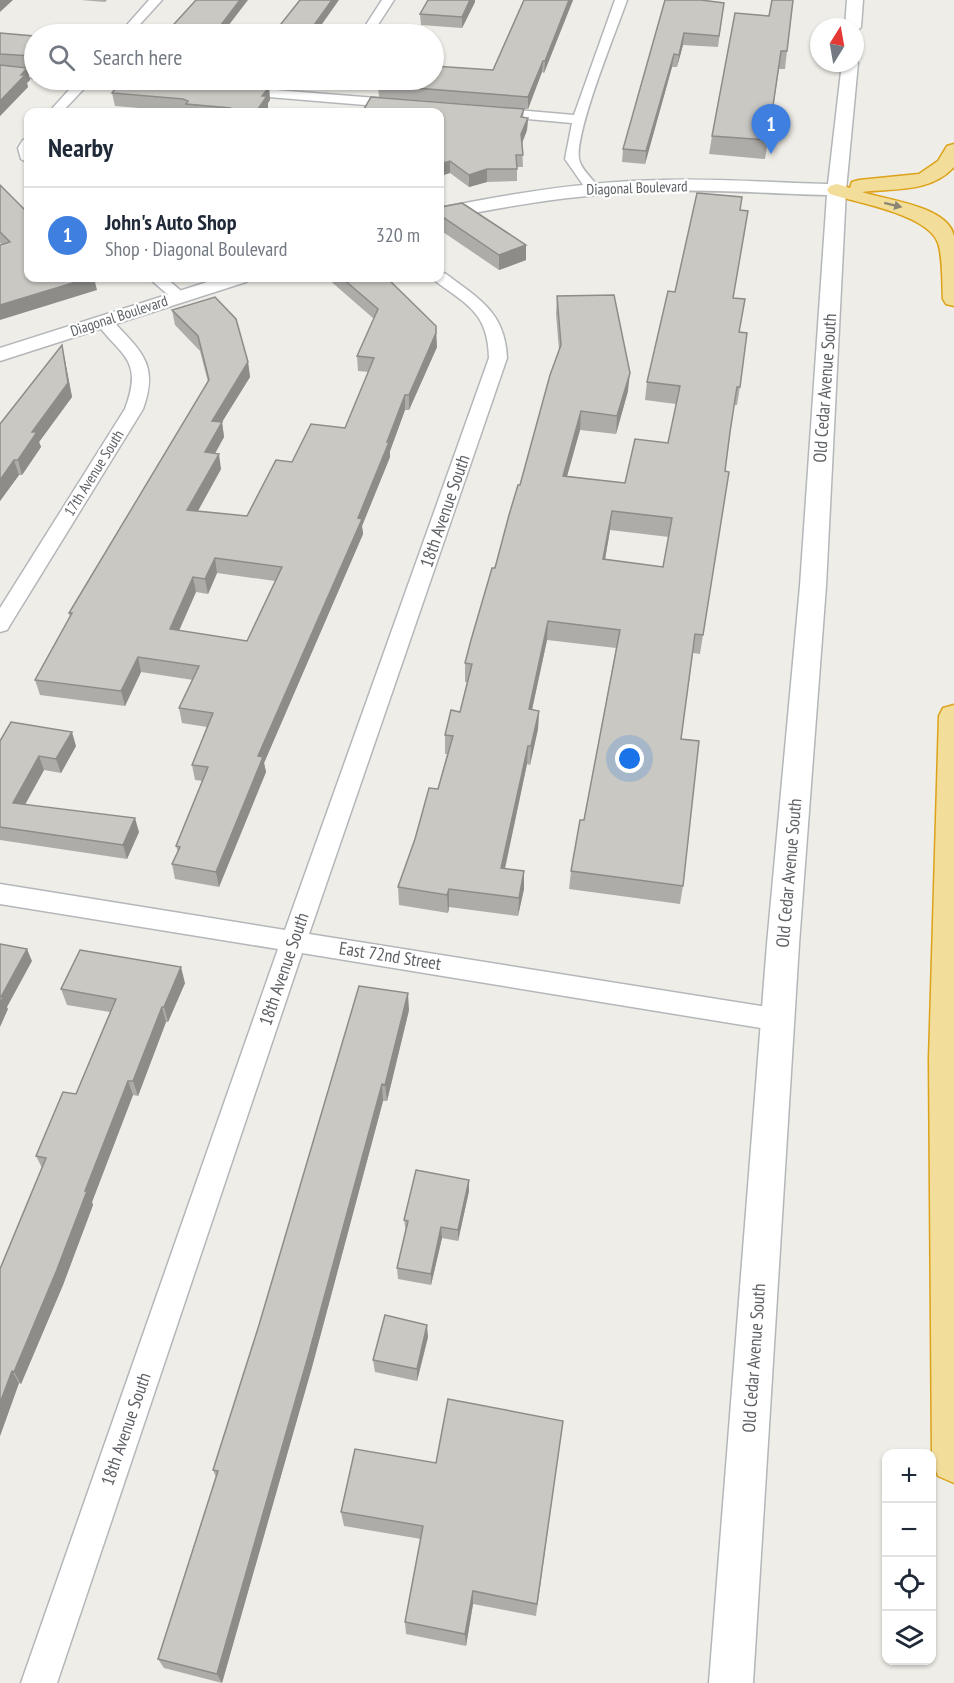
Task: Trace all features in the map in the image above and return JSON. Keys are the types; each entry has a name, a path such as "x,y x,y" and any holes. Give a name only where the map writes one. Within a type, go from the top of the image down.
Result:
{"highway":[{"path":"837,190 868,184 918,181 936,174 949,163 954,150"},
{"path":"837,190 910,210 937,225 949,243 954,299"},
{"path":"954,716 948,1059 954,1460"}],"street":[{"path":"134,24 156,0"},
{"path":"372,24 388,0"},
{"path":"593,189 573,164 571,156 580,120 621,0"},
{"path":"854,18 855,0"},
{"path":"0,71 24,73"},
{"name":"Old Cedar Avenue South","path":"731,1683 783,944 813,586 837,190 849,72"},
{"path":"59,108 76,90"},
{"path":"248,90 329,93 418,106"},
{"path":"320,108 329,93"},
{"path":"476,111 580,120"},
{"name":"Diagonal Boulevard","path":"444,213 492,203 593,189 664,185 837,190"},
{"name":"18th Avenue South","path":"39,1683 294,940 498,358 499,339 493,322 477,306 444,281"},
{"path":"162,282 180,297"},
{"name":"Diagonal Boulevard","path":"0,355 226,282"},
{"name":"17th Avenue South","path":"0,625 134,409 143,390 142,371 132,354 103,321"},
{"name":"East 72nd Street","path":"0,894 779,1020"}],"building":[{"path":"196,0 240,0 222,24 174,24"},
{"path":"300,0 332,0 315,24 281,24"},
{"path":"428,0 470,0 462,17 420,14"},
{"path":"524,0 569,0 528,97 440,90 444,90 444,67 493,70"},
{"path":"665,0 701,0 724,3 719,36 684,33 679,55 674,54 646,151 623,149"},
{"path":"772,0 793,0 787,51 781,51 768,140 712,136 735,13 769,16"},
{"path":"0,33 24,35 24,56 0,54"},
{"path":"0,65 24,68 21,75 24,76 0,101"},
{"path":"115,90 267,90 262,96 267,96 259,108 230,108 186,104 188,101 183,99 112,93"},
{"path":"371,97 524,109 521,117 528,118 521,134 523,155 516,155 517,169 487,169 469,175 450,161 444,163 444,108 365,108"},
{"path":"0,185 24,209 24,282 76,282 0,305 0,245 10,242 0,232"},
{"path":"697,193 742,197 740,210 748,211 733,298 745,299 739,332 747,333 740,387 737,387 730,432 725,471 729,472 703,635 695,634 681,739 699,741 683,886 571,871 580,820 584,820 620,630 548,621 529,709 539,711 531,746 528,746 501,868 524,871 519,898 449,889 447,895 398,887 415,839 429,788 438,789 453,736 445,735 451,710 460,712 472,664 465,663 471,640 492,568 495,568 550,375 561,345 557,296 614,295 630,373 617,416 581,411 563,476 625,483 635,439 668,443 680,386 647,382 668,291 675,292","holes":["612,511 672,518 663,567 603,559"]},
{"path":"462,203 526,245 499,255 444,218 444,206"},
{"path":"347,282 391,282 436,326 436,333 409,395 405,395 387,442 389,442 358,518 362,519 258,756 263,757 216,872 172,864 180,847 176,846 208,767 192,765 213,713 179,708 199,666 138,657 121,691 35,680 72,613 69,613 209,380 198,336 172,310 215,297 236,319 248,362 212,421 222,422 205,452 219,454 187,510 247,516 276,460 292,462 311,424 345,428 374,358 357,356 378,309","holes":["215,558 282,567 247,641 170,629 193,577 205,579"]},
{"path":"62,345 68,383 32,432 37,432 18,460 14,460 0,480 0,424"},
{"path":"11,722 72,732 56,759 39,756 13,803 135,818 123,845 0,827 0,741"},
{"path":"0,944 27,949 1,997 3,997 0,1004"},
{"path":"80,950 181,967 164,1007 162,1007 133,1081 128,1081 56,1272 0,1403 0,1269 46,1158 36,1156 63,1092 76,1094 116,999 61,989"},
{"path":"359,986 408,993 385,1085 382,1084 309,1353 217,1674 158,1659 218,1471 213,1470 259,1325"},
{"path":"416,1170 469,1180 458,1230 441,1227 431,1274 397,1268 408,1221 404,1220"},
{"path":"385,1315 427,1325 417,1369 373,1360"},
{"path":"448,1399 563,1421 537,1604 473,1591 465,1634 405,1622 423,1526 341,1512 355,1449 436,1463"}],"place":[{"name":"John's Auto Shop","path":"771,154"}]}
